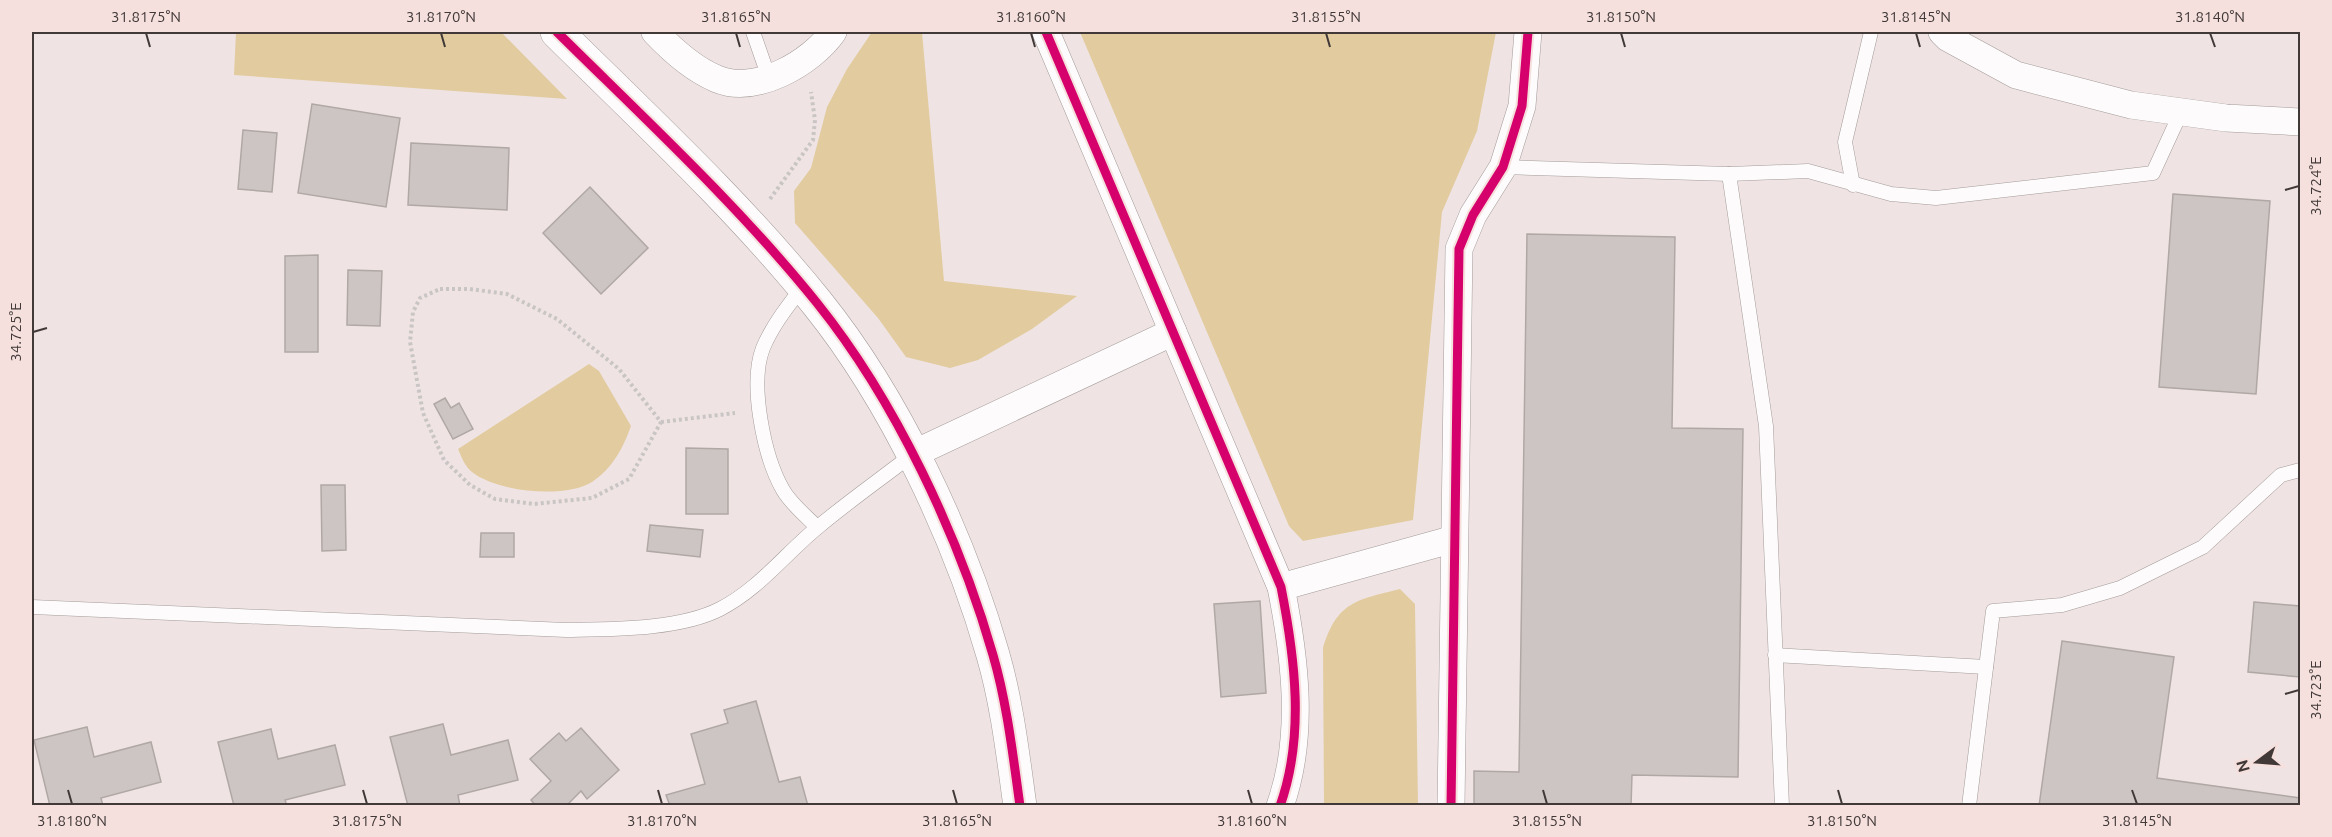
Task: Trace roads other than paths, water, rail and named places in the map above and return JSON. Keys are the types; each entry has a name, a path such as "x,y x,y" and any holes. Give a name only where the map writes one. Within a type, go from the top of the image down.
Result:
{"street":[{"path":"556,32 749,228 803,287 858,360 913,454 973,593 994,657 1020,806"},
{"path":"655,32 694,66 718,80 741,83 769,78 795,67 823,46 833,32"},
{"path":"1046,32 1281,587 1290,633 1296,716 1291,776 1280,806"},
{"path":"1450,806 1459,249 1473,215 1503,167 1522,106 1528,32"},
{"path":"1942,32 1948,38 2016,75 2131,105 2237,119 2301,122"},
{"path":"913,454 1173,332"},
{"path":"1281,587 1454,539"}],"lane":[{"path":"753,32 769,78"},
{"path":"1853,185 1845,142 1871,32"},
{"path":"1503,167 1729,174 1808,171 1891,194 1936,198 2153,173 2181,112"},
{"path":"1729,174 1766,426 1782,806"},
{"path":"803,287 784,309 762,350 757,398 769,458 784,492 817,527"},
{"path":"32,607 566,630 622,628 680,621 718,610 754,587 817,527 913,454"},
{"path":"1969,806 1993,611 2062,605 2129,584 2203,547 2281,475 2301,470"},
{"path":"1776,655 1986,667"}]}
